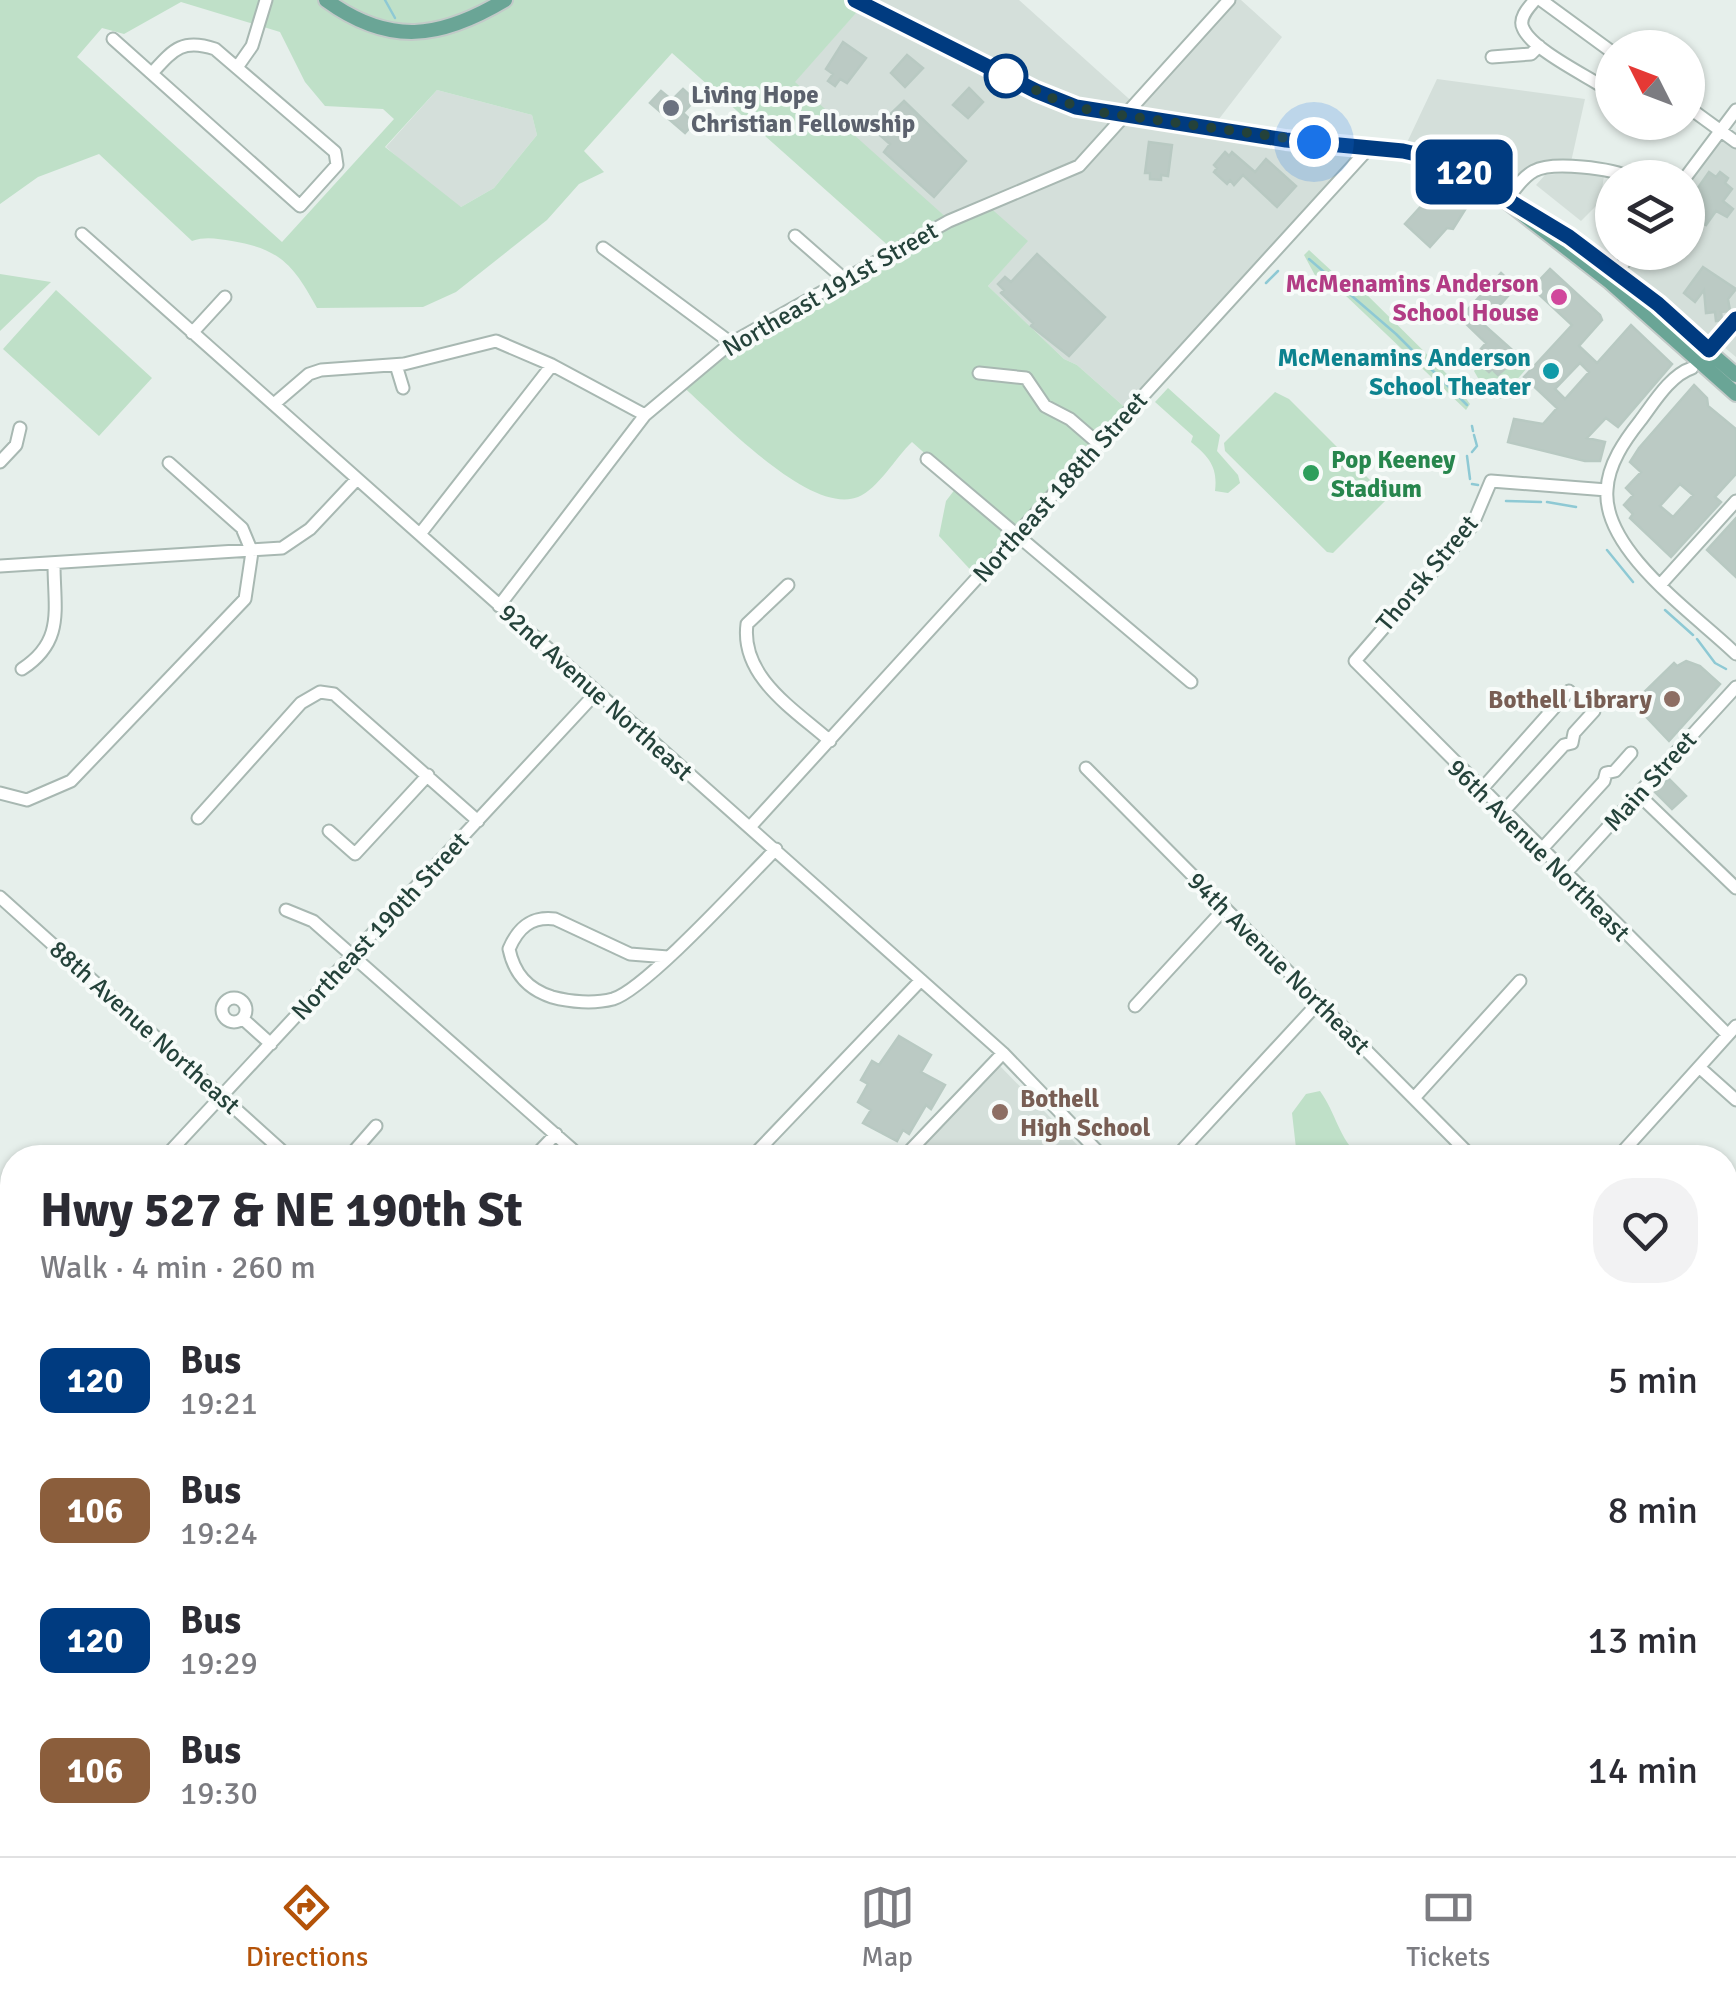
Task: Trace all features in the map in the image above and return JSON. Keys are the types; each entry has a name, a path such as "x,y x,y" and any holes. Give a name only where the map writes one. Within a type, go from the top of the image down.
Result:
{"main road":[{"path":"326,0 380,29 424,34 450,28 504,0"},
{"path":"855,0 1052,98 1123,116 1442,160 1569,237 1617,272 1736,394"},
{"path":"1506,201 1652,316 1700,359 1736,375"}],"street":[{"path":"238,66 252,46 266,0"},
{"path":"1123,116 1230,0"},
{"path":"1595,40 1538,0 1522,19 1523,28 1539,46 1595,82"},
{"path":"113,39 300,206 322,187 337,166 335,152 215,49 197,43 171,52 152,73"},
{"path":"1492,57 1531,54 1539,46"},
{"path":"1698,160 1736,110"},
{"name":"Northeast 191st Street","path":"500,606 645,415 730,343 949,220 1078,166 1123,116"},
{"path":"1705,119 1736,142"},
{"name":"Northeast 188th Street","path":"750,827 1369,148"},
{"path":"1506,201 1523,179 1540,168 1595,169"},
{"name":"92nd Avenue Northeast","path":"82,234 594,694 776,849 1003,1054 1091,1145"},
{"path":"795,236 843,278"},
{"path":"603,248 730,343"},
{"path":"192,333 224,297"},
{"path":"1736,319 1624,440 1606,490 1624,546 1736,654"},
{"path":"274,404 309,374 321,370 396,364 496,342 552,364 645,415"},
{"path":"396,364 403,388"},
{"path":"420,534 552,364"},
{"path":"979,373 1026,378 1045,406 1070,419 1099,444"},
{"path":"0,462 16,445 20,428"},
{"path":"926,459 1191,682"},
{"path":"0,793 26,800 71,781 245,599 252,552 242,528 170,463"},
{"path":"0,566 282,548 296,542 357,479"},
{"name":"Thorsk Street","path":"1355,662 1472,526 1491,481 1606,490"},
{"path":"1660,584 1736,502"},
{"path":"22,670 40,658 54,636 54,564"},
{"path":"788,584 748,624 750,652 764,682 830,741"},
{"name":"96th Avenue Northeast","path":"1355,662 1564,875 1732,1031"},
{"name":"Main Street","path":"1564,875 1736,687"},
{"path":"1480,790 1570,691"},
{"path":"198,818 307,696 320,692 334,694 478,821"},
{"name":"Northeast 190th Street","path":"176,1145 594,694"},
{"path":"1502,813 1564,745 1572,743 1574,733 1594,711"},
{"path":"1540,851 1604,782 1606,773 1615,771 1631,752"},
{"name":"94th Avenue Northeast","path":"1086,768 1460,1145"},
{"path":"329,832 355,854 428,775"},
{"path":"1638,794 1736,888"},
{"path":"668,957 630,954 554,919 543,918 522,928 508,949 522,980 548,996 572,1002 615,998 668,957 776,849"},
{"name":"88th Avenue Northeast","path":"0,896 276,1145"},
{"path":"1136,1006 1225,908"},
{"path":"286,910 313,922 568,1145"},
{"path":"763,1145 921,980"},
{"path":"1414,1098 1520,981"},
{"path":"1187,1145 1318,1002"},
{"path":"243,1019 271,1044"},
{"path":"1630,1145 1732,1031"},
{"path":"916,1145 1003,1054"},
{"path":"1699,1067 1736,1100"},
{"path":"359,1145 376,1126"},
{"path":"545,1145 556,1134"}],"shaded area":[{"path":"857,0 1019,0 1137,106 1230,0 1241,0 1282,37 1212,128 1369,148 1129,411 1077,365 1064,359 988,286 1027,241 949,221 794,82 863,5"},
{"path":"1437,79 1585,99 1571,162 1528,166 1511,183 1503,183 1463,159 1456,167 1403,151"},
{"path":"437,90 532,115 537,135 494,188 461,207 450,205 386,147"},
{"path":"1720,130 1736,142 1736,357 1718,342 1711,346 1629,270 1705,270 1705,160 1700,160"},
{"path":"1545,175 1595,175 1595,207 1581,221 1536,185"},
{"name":"Bothell High School","path":"1000,1066 1077,1145 923,1145"}],"green space":[{"path":"0,0 855,0 864,4 795,82 949,220 986,204 1028,241 988,286 1064,359 1077,365 1129,411 978,578 939,536 946,501 959,484 912,442 880,480 858,497 838,499 815,492 765,460 681,385 731,343 892,249 672,53 584,151 604,172 579,184 547,220 456,292 423,307 317,308 284,262 249,244 207,238 192,241 99,154 38,177 0,204","holes":["181,2 280,32 305,82 325,106 383,109 394,119 282,242 77,57 102,28 124,34","437,90 532,115 537,135 494,188 461,207 385,147"]},
{"path":"1309,250 1336,275 1359,287 1452,379 1470,404 1466,410 1345,295 1317,279 1304,255"},
{"path":"0,274 51,282 0,331"},
{"path":"56,290 152,378 99,436 3,349"},
{"path":"1517,359 1528,367 1514,383 1527,394 1523,398 1490,399 1474,371 1480,364 1499,375"},
{"path":"1168,388 1220,435 1217,451 1238,475 1240,483 1228,493 1215,491 1213,469 1191,442 1193,436 1155,402"},
{"path":"1275,392 1289,399 1388,498 1333,553 1327,552 1225,451 1224,443"},
{"path":"1320,1091 1350,1145 1296,1145 1292,1113 1306,1094"}],"building":[{"path":"843,42 866,58 847,83 840,79 835,86 828,81 833,74 826,69"},
{"path":"907,55 923,68 905,87 891,73"},
{"path":"969,88 983,102 968,118 953,105"},
{"name":"Living Hope Christian Fellowship","path":"683,89 695,100 683,113 694,123 685,133 650,103 661,91 672,100"},
{"path":"904,101 966,161 934,197 884,152 890,144 874,130"},
{"path":"1149,142 1172,145 1168,176 1161,175 1161,180 1150,179 1150,173 1145,173"},
{"path":"1225,152 1229,156 1232,152 1255,172 1266,159 1296,186 1277,207 1243,175 1234,185 1230,180 1227,184 1214,172 1214,165"},
{"path":"1709,172 1716,177 1720,172 1728,178 1725,183 1732,189 1723,201 1733,209 1727,217 1716,211 1706,225 1705,224 1705,178"},
{"path":"1443,182 1468,205 1453,229 1447,228 1430,247 1405,224"},
{"path":"1037,254 1105,317 1069,356 1031,326 1033,323 1001,293 1004,290 998,284 1005,277 1011,282"},
{"path":"1705,268 1736,289 1728,299 1730,311 1721,312 1722,320 1716,321 1715,312 1706,313 1704,290 1695,302 1684,293"},
{"path":"1550,269 1600,315 1602,320 1579,346 1597,363 1631,325 1672,364 1618,427 1606,418 1587,438 1605,442 1600,461 1585,461 1508,442 1514,419 1543,424 1557,408 1524,377 1572,325 1532,288","holes":["1580,363 1589,372 1565,399 1555,389"]},
{"path":"1501,273 1516,287 1483,324 1519,356 1498,375 1473,358 1486,343 1460,318"},
{"path":"1694,385 1707,398 1708,406 1736,429 1736,474 1715,497 1721,502 1671,557 1630,518 1633,514 1624,505 1633,495 1626,488 1641,472 1630,462","holes":["1680,484 1693,495 1673,517 1660,506"]},
{"path":"1736,518 1736,577 1707,550"},
{"name":"Bothell Library","path":"1686,661 1700,666 1720,684 1669,741 1633,703 1674,663 1677,666"},
{"path":"1669,779 1686,796 1672,809 1655,792"},
{"path":"899,1036 931,1055 921,1072 945,1085 931,1109 926,1105 909,1134 903,1130 897,1141 863,1123 871,1110 858,1102 868,1084 861,1080 872,1061 879,1065"}],"waterway":[{"path":"385,0 395,18"},
{"path":"1309,259 1396,334 1467,405"},
{"path":"1266,283 1278,271"},
{"path":"1472,426 1473,431"},
{"path":"1472,452 1477,446 1474,435"},
{"path":"1467,456 1470,479"},
{"path":"1472,484 1478,485"},
{"path":"1506,501 1541,502"},
{"path":"1547,502 1576,507"},
{"path":"1607,550 1633,582"},
{"path":"1665,610 1693,635"},
{"path":"1697,639 1715,663 1726,669"}],"bus line":[{"name":"120","path":"855,0 1036,91 1076,107 1286,140 1418,153 1442,160 1569,237 1658,304 1709,350 1736,319"}],"place":[{"name":"Living Hope Christian Fellowship","path":"671,108"},
{"name":"McMenamins Anderson School House","path":"1559,297"},
{"name":"McMenamins Anderson School Theater","path":"1551,371"},
{"name":"Pop Keeney Stadium","path":"1311,473"},
{"name":"Bothell Library","path":"1672,699"},
{"name":"Bothell High School","path":"1000,1112"}],"route":[{"path":"1006,76 997,71 1052,98 1092,111 1314,142"}]}
